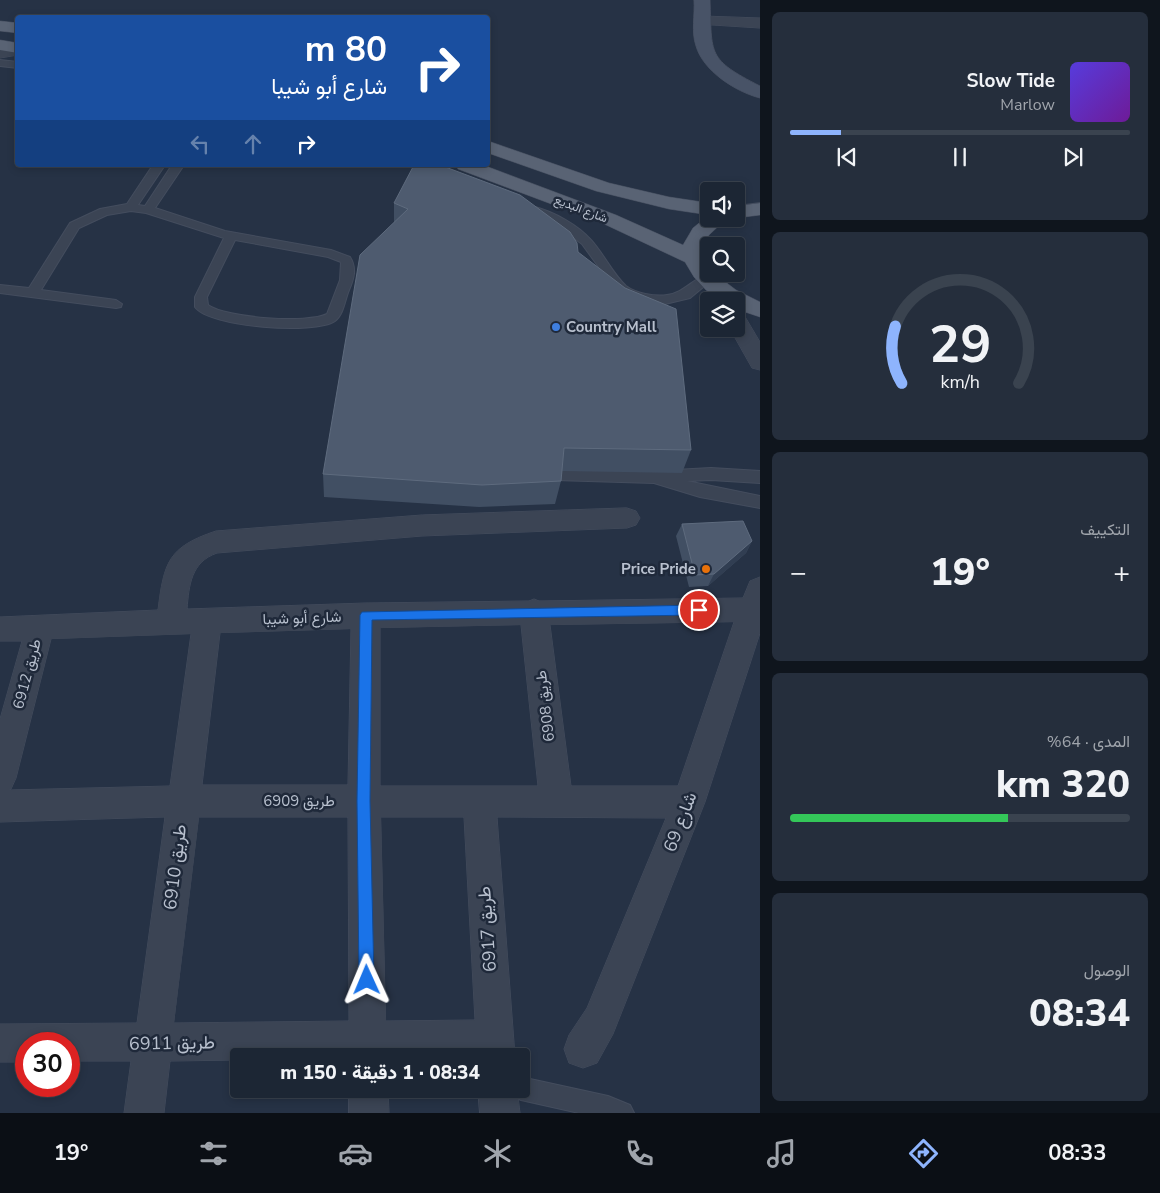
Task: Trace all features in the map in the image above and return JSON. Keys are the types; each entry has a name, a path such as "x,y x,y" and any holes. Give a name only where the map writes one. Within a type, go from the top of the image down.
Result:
{"main road":[{"path":"0,26 15,28"},
{"path":"0,45 15,48"},
{"name":"شارع البديع","path":"490,148 603,187 669,203 700,208"},
{"name":"شارع البديع","path":"470,167 609,219 694,258"},
{"path":"703,227 694,241 694,258 702,274 716,290 742,304 760,310"}],"street":[{"path":"702,0 704,47 712,60 726,73 760,93"},
{"path":"703,21 760,23"},
{"path":"0,53 15,50"},
{"path":"745,336 760,362"},
{"path":"171,623 180,566 194,550 216,542 393,526 566,518 627,518"},
{"name":"شارع أبو شيبا","path":"0,629 366,615 534,611 757,600"},
{"name":"شارع 69","path":"583,1049 600,1021 689,802 757,600"},
{"name":"طريق 6908","path":"534,611 556,801"},
{"path":"366,615 364,801 368,1048"},
{"name":"طريق 6910","path":"144,1113 207,621"},
{"name":"طريق 6912","path":"0,778 40,627"},
{"name":"طريق 6909","path":"0,806 184,801 689,802"},
{"name":"طريق 6917","path":"479,801 495,1048"},
{"name":"طريق 6911","path":"0,1043 153,1043 368,1048"},
{"path":"369,1098 369,1113"},
{"path":"499,1098 500,1113"}],"lane":[{"path":"0,62 15,64"},
{"path":"131,208 158,167"},
{"path":"148,210 177,167"},
{"path":"33,293 74,226 104,212 131,208 148,210 231,236 332,254 346,260 349,267 347,280 332,317 324,322 301,324 273,323 212,313 202,307 200,297 231,236"},
{"path":"528,208 562,223 586,241 622,289 645,298 665,300 716,290"},
{"path":"0,289 116,304"},
{"path":"555,474 656,477 692,474 760,477"},
{"path":"656,477 692,489 760,502"},
{"path":"530,1090 622,1113"}],"building":[{"path":"413,167 445,167 520,195 570,232 577,243 578,252 625,288 676,309 691,450 564,448 561,481 482,485 323,474 360,255 408,209 394,203"},
{"name":"Price Pride","path":"743,521 752,541 714,574 695,575 682,524"}],"place":[{"name":"Country Mall","path":"556,327"},
{"name":"Price Pride","path":"706,569"}],"route":[{"path":"367,980 364,801 366,615 699,610"}]}
